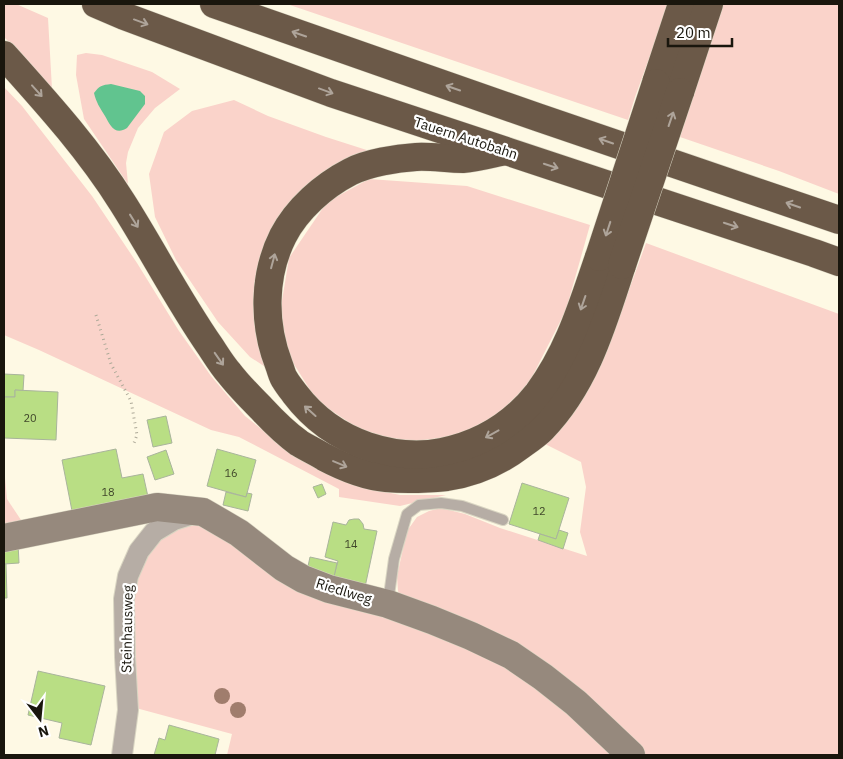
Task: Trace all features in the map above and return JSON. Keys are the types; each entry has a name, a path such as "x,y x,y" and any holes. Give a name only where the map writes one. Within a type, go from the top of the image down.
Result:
{"highway":[{"name":"Tauern Autobahn","path":"96,4 332,93 839,262"},
{"path":"214,4 839,220"},
{"path":"668,87 682,4"},
{"path":"4,55 60,118 91,157 121,200 190,317 229,373 277,425 300,443 334,462 358,472 384,478 429,479 453,476 474,470 498,460 514,450 541,430 560,408 576,383 598,337 610,261 668,87 709,4"},
{"path":"505,151 464,159 416,156 381,162 351,171 322,189 300,211 283,234 273,259 268,286 267,318 274,350 285,380 304,405 326,426 351,440 380,450 409,455 462,448 495,433 518,416 538,393 562,356 575,326 610,261"}],"street":[{"name":"Riedlweg","path":"4,538 157,507 202,512 239,533 284,568 304,579 328,589 388,604 464,633 511,655 576,703 631,755"},
{"name":"Steinhausweg","path":"122,755 128,710 124,599 128,576 140,551 154,532 174,520 202,512"}],"lane":[{"path":"388,604 394,558 407,514 419,505 441,503 462,506 503,520"}],"path":[{"path":"96,315 111,364 131,401 137,435 134,443"}],"shaded area":[{"path":"4,4 16,4 48,18 52,89 4,37"},
{"path":"287,4 669,4 628,120"},
{"path":"722,4 839,4 839,194 680,137"},
{"path":"86,53 102,55 152,72 180,89 155,108 138,128 128,152 126,163 128,184 84,119 76,75 77,55"},
{"path":"111,84 140,91 145,96 145,104 127,128 119,131 111,126 98,105 94,93 101,86"},
{"path":"4,87 22,106 92,196 137,263 179,331 211,376 245,416 290,452 367,488 400,495 446,495 400,506 339,497 339,489 239,437 211,430 4,335"},
{"path":"234,100 268,116 376,153 281,220 270,370 250,357 218,322 176,260 155,217 149,174 164,132 192,111"},
{"path":"369,179 467,186 590,225 566,310 528,385 498,414 457,436 406,442 362,431 317,401 290,358 279,319 289,258 327,202"},
{"path":"646,243 839,314 839,755 641,755 401,598 398,591 397,576 407,531 417,517 441,508 465,514 500,528 587,556 580,532 586,487 581,462 543,443 579,403 605,356"},
{"path":"4,467 7,499 27,529 4,533"},
{"path":"191,523 214,526 511,662 620,755 227,755 232,734 136,708 131,606 138,575 154,544 170,531"}],"building":[{"path":"4,374 24,375 23,391 15,390 15,397 4,397"},
{"path":"15,390 58,392 56,440 4,438 4,397 15,397"},
{"path":"166,416 172,443 153,447 147,420"},
{"path":"116,449 122,478 143,474 150,506 74,521 62,460"},
{"path":"217,449 256,460 246,497 207,486"},
{"path":"166,450 174,474 155,480 147,457"},
{"path":"522,483 569,498 556,539 509,524"},
{"path":"322,484 326,494 318,498 313,487"},
{"path":"226,492 246,497 247,493 252,494 248,511 223,505"},
{"path":"359,519 364,529 377,531 365,587 333,579 338,561 325,557 333,522 346,525 349,520"},
{"path":"559,530 568,533 563,549 538,540 540,534 556,539"},
{"path":"18,543 19,563 4,564 4,545"},
{"path":"310,557 337,563 334,577 307,571"},
{"path":"4,564 6,564 7,598 4,598"},
{"path":"38,671 105,686 91,745 59,738 62,723 28,715"},
{"path":"169,725 219,739 215,755 154,755 159,738 165,740"}]}
